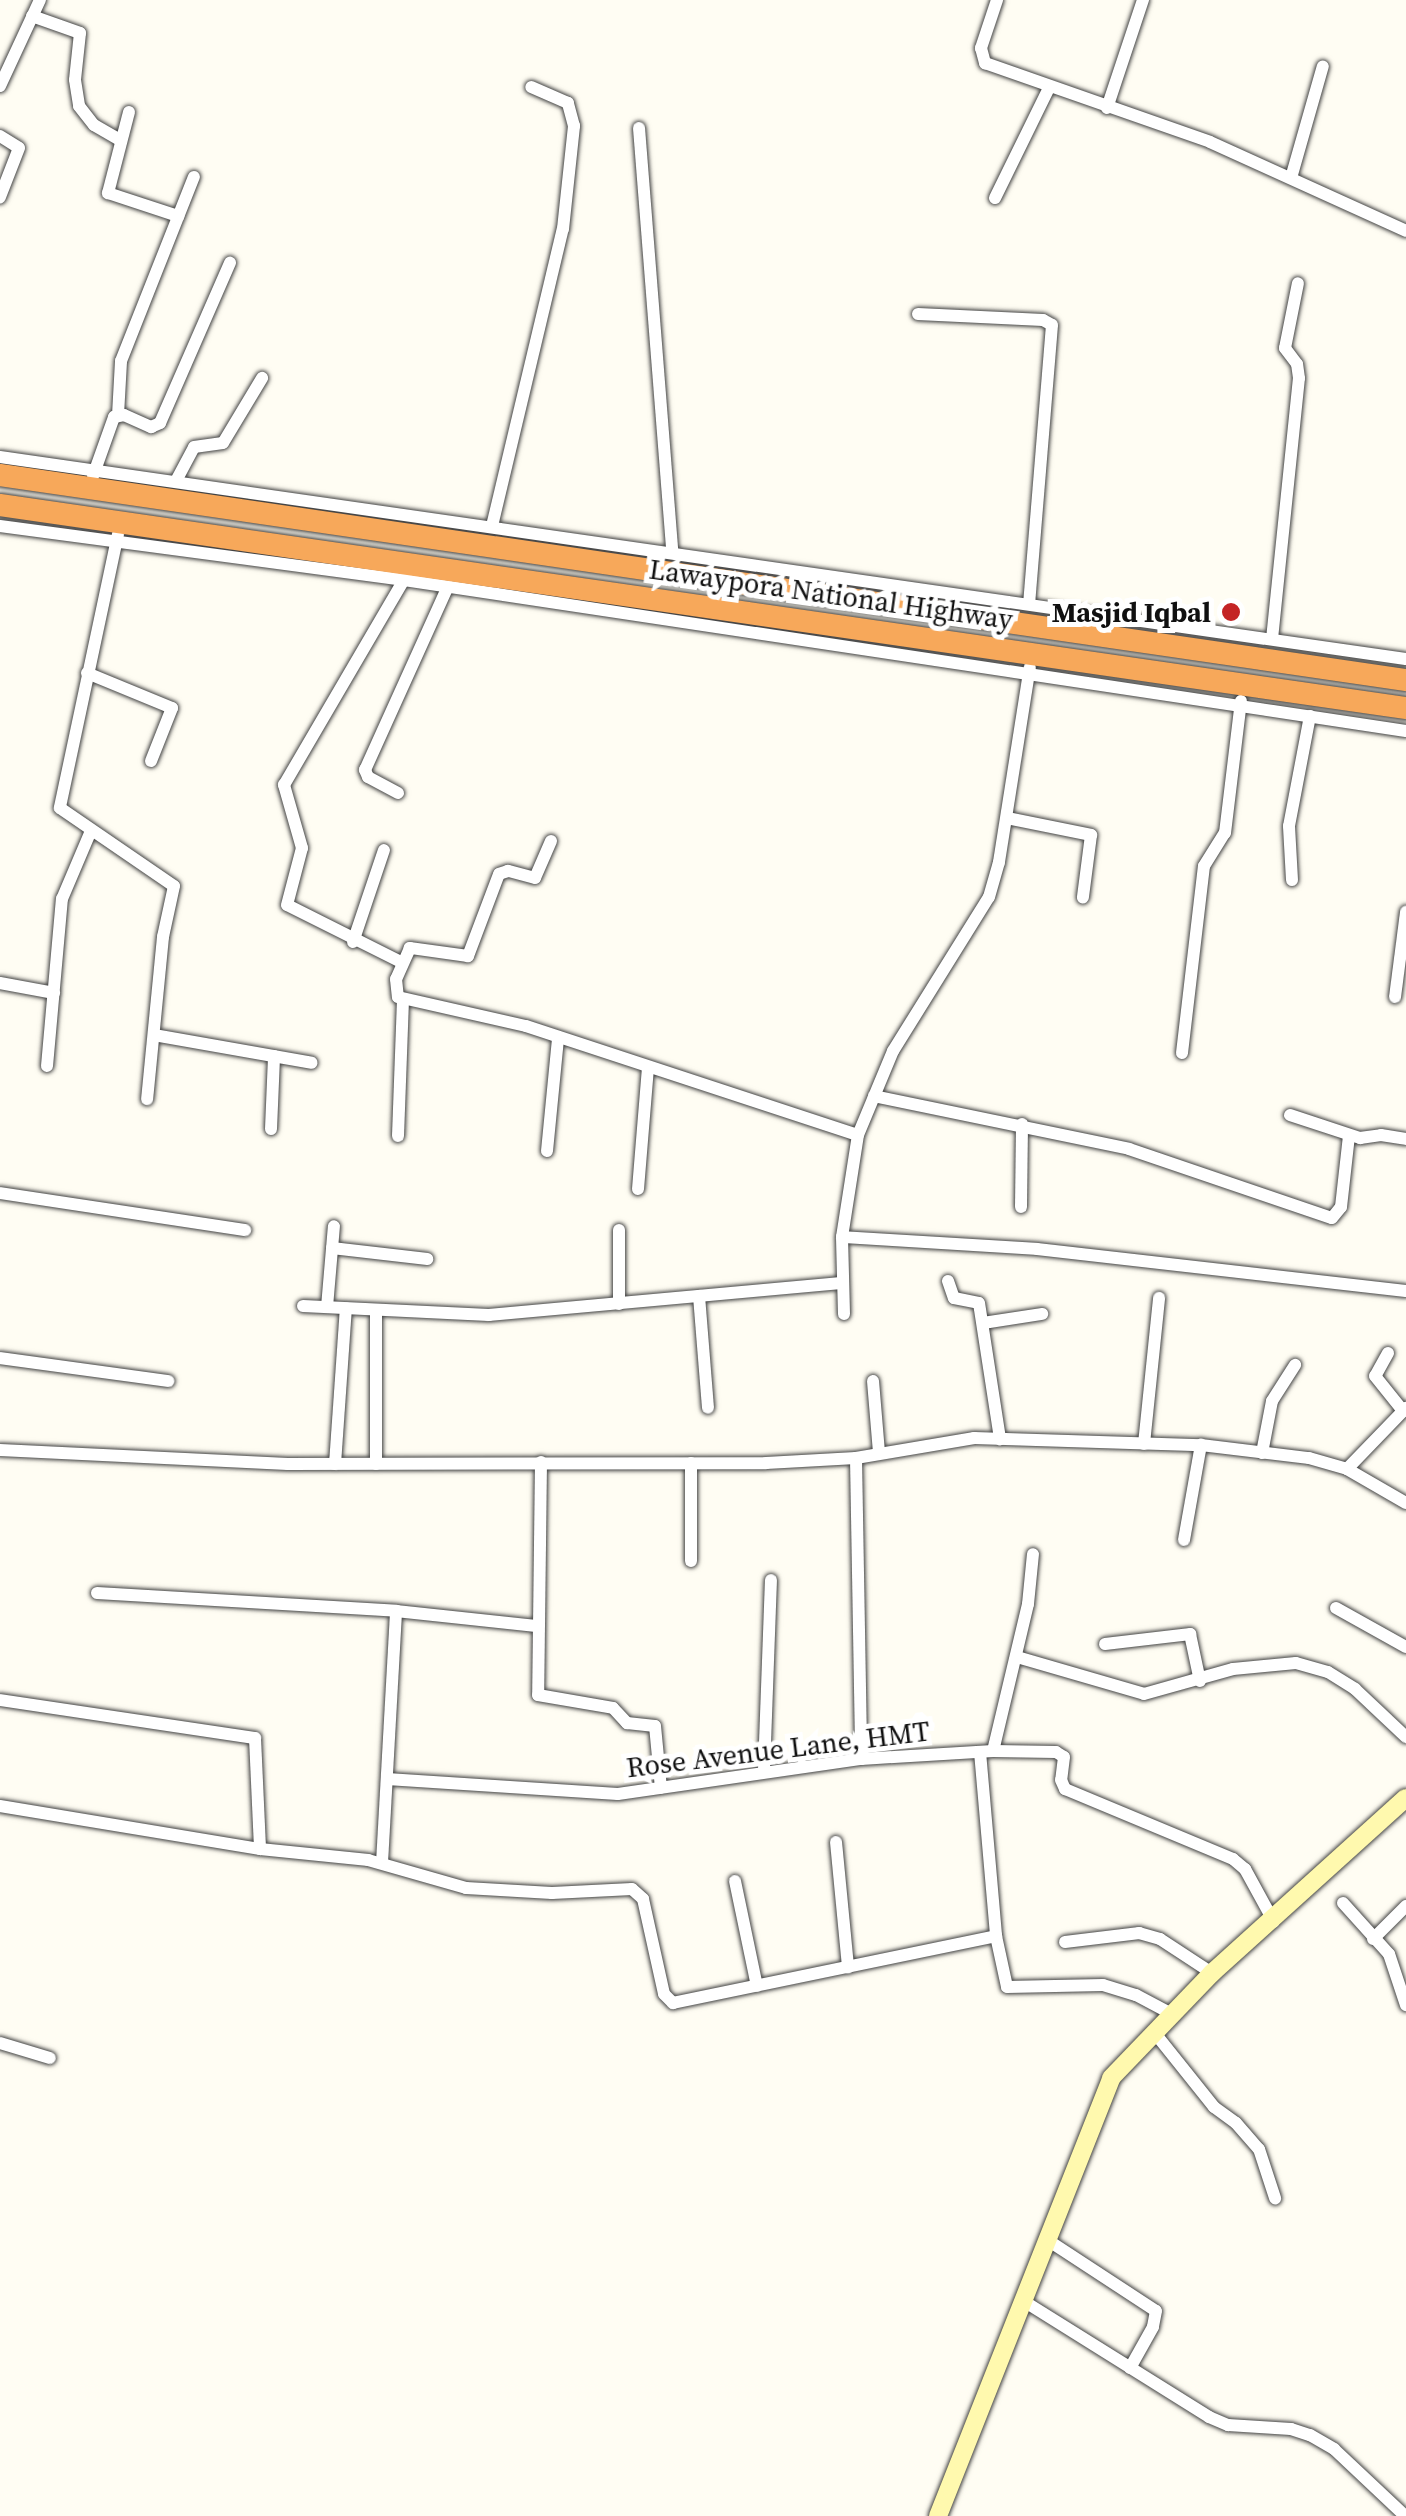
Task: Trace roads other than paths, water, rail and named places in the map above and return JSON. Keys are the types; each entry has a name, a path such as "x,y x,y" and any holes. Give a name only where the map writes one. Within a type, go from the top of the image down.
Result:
{"highway":[{"path":"0,475 92,479 498,537 1406,680"},
{"name":"Lawaypora National Highway","path":"0,504 118,532 500,576 1031,664 1242,694 1331,698 1406,708"},
{"path":"498,537 500,576"}],"street":[{"path":"0,86 5,56 40,0"},
{"path":"997,0 980,59 1049,88 1210,142 1406,231"},
{"path":"1107,108 1143,0"},
{"path":"32,16 80,33 75,80 79,106 94,125 120,140"},
{"path":"1291,178 1323,66"},
{"path":"498,537 563,229 572,145 570,107 531,87"},
{"path":"995,198 1049,88"},
{"path":"129,112 108,193 178,216"},
{"path":"640,128 672,552"},
{"path":"0,136 19,148 0,197"},
{"path":"92,479 108,429 118,415 122,361 194,177"},
{"path":"118,415 151,427 159,425 230,264"},
{"path":"1272,640 1299,378 1297,364 1284,348 1298,283"},
{"path":"918,314 1043,320 1052,325 1030,604"},
{"path":"176,482 194,447 223,443 262,378"},
{"path":"0,456 92,479 176,482 498,537 672,552 1406,659"},
{"path":"0,526 118,532 60,808 90,833 174,886 163,937 147,1098"},
{"path":"197,542 446,588 1031,664 989,897 910,1020 858,1134 842,1237 844,1314"},
{"path":"401,962 352,942 287,905 302,848 284,785 404,580"},
{"path":"398,793 368,777 365,770 446,588"},
{"path":"87,672 172,708 151,761"},
{"path":"1182,1053 1204,866 1225,833 1242,694 1310,716 1406,730"},
{"path":"1292,880 1288,826 1310,716"},
{"path":"1006,818 1090,835 1083,898"},
{"path":"48,1066 64,890 90,833"},
{"path":"398,1136 403,1000 394,988 401,962 413,946 468,956 499,874 508,871 535,878 551,841"},
{"path":"352,942 384,850"},
{"path":"1395,997 1406,912"},
{"path":"0,984 54,993"},
{"path":"403,1000 511,1022 858,1134"},
{"path":"154,1035 312,1063"},
{"path":"547,1151 558,1039"},
{"path":"271,1129 274,1056"},
{"path":"638,1189 648,1068"},
{"path":"874,1096 1022,1124 1157,1157 1332,1218 1341,1207 1348,1136"},
{"path":"1290,1115 1348,1136 1406,1139"},
{"path":"1021,1207 1022,1124"},
{"path":"0,1194 245,1230"},
{"path":"327,1307 334,1226"},
{"path":"619,1230 619,1304"},
{"path":"842,1237 1037,1248 1406,1291"},
{"path":"332,1248 427,1260"},
{"path":"948,1281 954,1298 977,1300 1000,1439"},
{"path":"303,1306 489,1316 841,1283"},
{"path":"699,1296 708,1408"},
{"path":"1144,1444 1159,1298"},
{"path":"335,1464 346,1308"},
{"path":"376,1310 376,1464"},
{"path":"983,1323 1042,1314"},
{"path":"1347,1468 1404,1410 1375,1376 1388,1352"},
{"path":"0,1358 168,1381"},
{"path":"1262,1453 1272,1401 1295,1365"},
{"path":"873,1381 880,1452"},
{"path":"0,1450 335,1464 690,1463 856,1458 946,1439 1201,1445 1347,1468 1406,1503"},
{"path":"1184,1540 1201,1445"},
{"path":"856,1458 861,1760"},
{"path":"541,1462 536,1626 539,1697 613,1708 627,1723 656,1726 661,1788"},
{"path":"690,1463 691,1561"},
{"path":"1033,1554 1017,1657 986,1751 996,1936 1010,1989 1103,1985 1136,1994 1171,2014"},
{"path":"764,1770 771,1580"},
{"path":"98,1594 396,1611 536,1626"},
{"path":"1336,1608 1406,1647"},
{"path":"382,1863 396,1611"},
{"path":"1105,1644 1190,1634 1200,1681"},
{"path":"1017,1657 1134,1693 1156,1693 1234,1669 1296,1663 1328,1672 1356,1689 1406,1737"},
{"path":"0,1700 254,1738 260,1849"},
{"name":"Rose Avenue Lane, HMT","path":"386,1779 601,1794 861,1760 986,1751 1061,1754 1066,1790 1232,1859 1245,1869 1274,1922"},
{"path":"938,2516 1111,2078 1212,1973 1274,1922 1406,1798"},
{"path":"0,1806 260,1849 382,1863 429,1881 480,1889 552,1893 632,1888 643,1899 669,2002 996,1936"},
{"path":"836,1842 848,1968"},
{"path":"735,1881 758,1986"},
{"path":"1343,1903 1389,1954 1406,2005"},
{"path":"1373,1939 1406,1906"},
{"path":"1064,1942 1139,1933 1160,1939 1212,1973"},
{"path":"1154,2032 1214,2108 1259,2149 1275,2198"},
{"path":"0,2043 50,2058"},
{"path":"1046,2239 1156,2311 1153,2327 1130,2368"},
{"path":"1022,2300 1228,2425 1291,2429 1310,2435 1334,2449 1406,2516"}],"place":[{"name":"Masjid Iqbal","path":"1231,612"}]}
